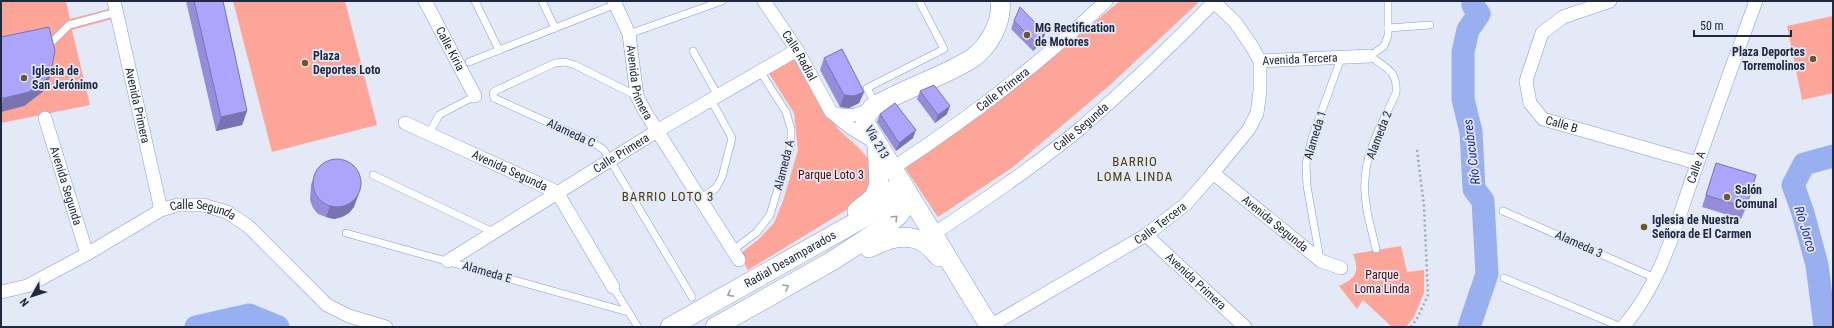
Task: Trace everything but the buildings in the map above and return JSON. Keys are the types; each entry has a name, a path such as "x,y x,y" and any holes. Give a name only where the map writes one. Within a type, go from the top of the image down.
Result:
{"main road":[{"name":"Vía 213","path":"990,327 961,278 932,235 901,182 876,144 865,123 866,115 874,107 972,58 992,36 999,19 1000,1"},
{"path":"824,240 874,197 879,184 876,144"},
{"name":"Radial Desamparados","path":"670,327 874,212 888,200 901,182"},
{"name":"Radial Desamparados","path":"715,327 832,261 886,226 899,215 901,182"},
{"path":"832,261 853,256 903,233 918,231 932,235"},
{"path":"890,239 912,238 924,242 961,278"}],"street":[{"name":"Calle Kiria","path":"425,1 476,96"},
{"name":"Calle Radial","path":"764,1 797,50 832,112 851,128 876,144"},
{"name":"Calle Primera","path":"901,182 957,125 1052,51 1106,1"},
{"name":"Avenida Tercera","path":"1214,1 1235,22 1260,61 1370,56"},
{"name":"Calle Segunda","path":"932,235 1033,165 1081,127 1150,66 1214,1"},
{"name":"Calle B","path":"1610,1 1563,17 1542,33 1526,81 1530,103 1543,119 1697,163"},
{"name":"Calle A","path":"1622,327 1634,314 1656,278 1672,239 1697,163 1756,1"},
{"name":"Avenida Primera","path":"615,3 629,34 638,96 658,131 736,255"},
{"name":"Avenida Primera","path":"116,7 161,210"},
{"name":"Calle Primera","path":"448,261 557,192 797,50"},
{"name":"Calle Tercera","path":"990,327 1146,235 1186,204 1249,129 1257,113 1260,91 1260,61"},
{"path":"832,112 840,115 852,116 874,107"},
{"name":"Avenida Segunda","path":"45,118 87,254"},
{"name":"Avenida Segunda","path":"405,123 557,192 613,287"},
{"name":"Avenida Segunda","path":"1213,173 1321,261 1341,268"},
{"name":"Calle Segunda","path":"1,292 27,286 87,254 161,210 177,205 190,204 209,206 227,212 248,226 327,305 349,316 386,327"},
{"name":"Avenida Primera","path":"1146,235 1246,327"}],"lane":[{"path":"475,1 499,50"},
{"path":"542,1 555,28"},
{"path":"629,34 722,1"},
{"path":"874,107 867,88 944,49 919,1"},
{"path":"1370,56 1384,46 1388,36 1388,1"},
{"path":"469,62 615,3"},
{"path":"51,44 69,25 116,7"},
{"path":"1388,28 1430,25"},
{"path":"693,51 732,138 722,177 716,188 700,199"},
{"name":"Alameda 2","path":"1370,56 1394,74 1397,83 1396,93 1370,153 1365,179 1366,205 1376,249"},
{"name":"Alameda 1","path":"1321,261 1307,186 1306,164 1312,138 1341,58"},
{"name":"Alameda C","path":"638,96 575,65 565,62 555,64 496,91 493,94 494,98 594,143 604,150 692,297"},
{"name":"Alameda A","path":"736,255 770,215 791,144 791,129 786,112 760,71"},
{"path":"429,134 439,115 476,96"},
{"path":"373,175 493,232"},
{"name":"Alameda 3","path":"1503,211 1656,278"},
{"name":"Alameda E","path":"346,234 628,312"},
{"path":"1504,278 1622,327"},
{"path":"613,287 638,327"}],"path":[{"path":"1411,327 1418,317 1428,295 1424,206 1417,150"}],"green space":[{"path":"1,1 66,1 70,19 109,9 112,19 72,30 90,105 1,123 1,112 24,106 1,50"},
{"name":"Plaza Deportes Loto","path":"233,1 345,1 377,125 272,152"},
{"path":"1120,1 1196,1 1198,3 1110,85 1013,167 938,217 905,168 984,113"},
{"name":"Plaza Deportes Torremolinos","path":"1833,16 1833,93 1802,100 1787,26"},
{"name":"Parque Loto 3","path":"792,58 798,61 831,120 841,132 860,149 874,166 873,184 863,200 748,270 740,256 741,253 759,239 774,223 783,201 798,150 794,113 768,72"},
{"name":"Parque Loma Linda","path":"1401,246 1407,272 1424,270 1424,293 1414,317 1406,327 1392,327 1363,300 1357,309 1339,286 1355,274 1356,265 1353,254"}],"waterway":[{"name":"Río Cucubres","path":"1469,327 1487,274 1483,201 1474,189 1471,132 1463,99 1463,52 1468,30 1479,14 1473,5 1473,1"},
{"name":"Río Jorco","path":"1825,327 1817,265 1803,213 1793,185 1804,164 1833,156"},
{"path":"196,327 249,315 278,327"}],"place":[{"name":"MG Rectification de Motores","path":"1027,35"},
{"name":"Plaza Deportes Torremolinos","path":"1813,59"},
{"name":"Plaza Deportes Loto","path":"305,63"},
{"name":"Iglesia de San Jerónimo","path":"24,78"},
{"name":"Salón Comunal","path":"1727,197"},
{"name":"Iglesia de Nuestra Señora de El Carmen","path":"1644,227"}],"district":[{"name":"BARRIO LOMA LINDA","path":"1135,168"},
{"name":"BARRIO LOTO 3","path":"668,196"}]}
